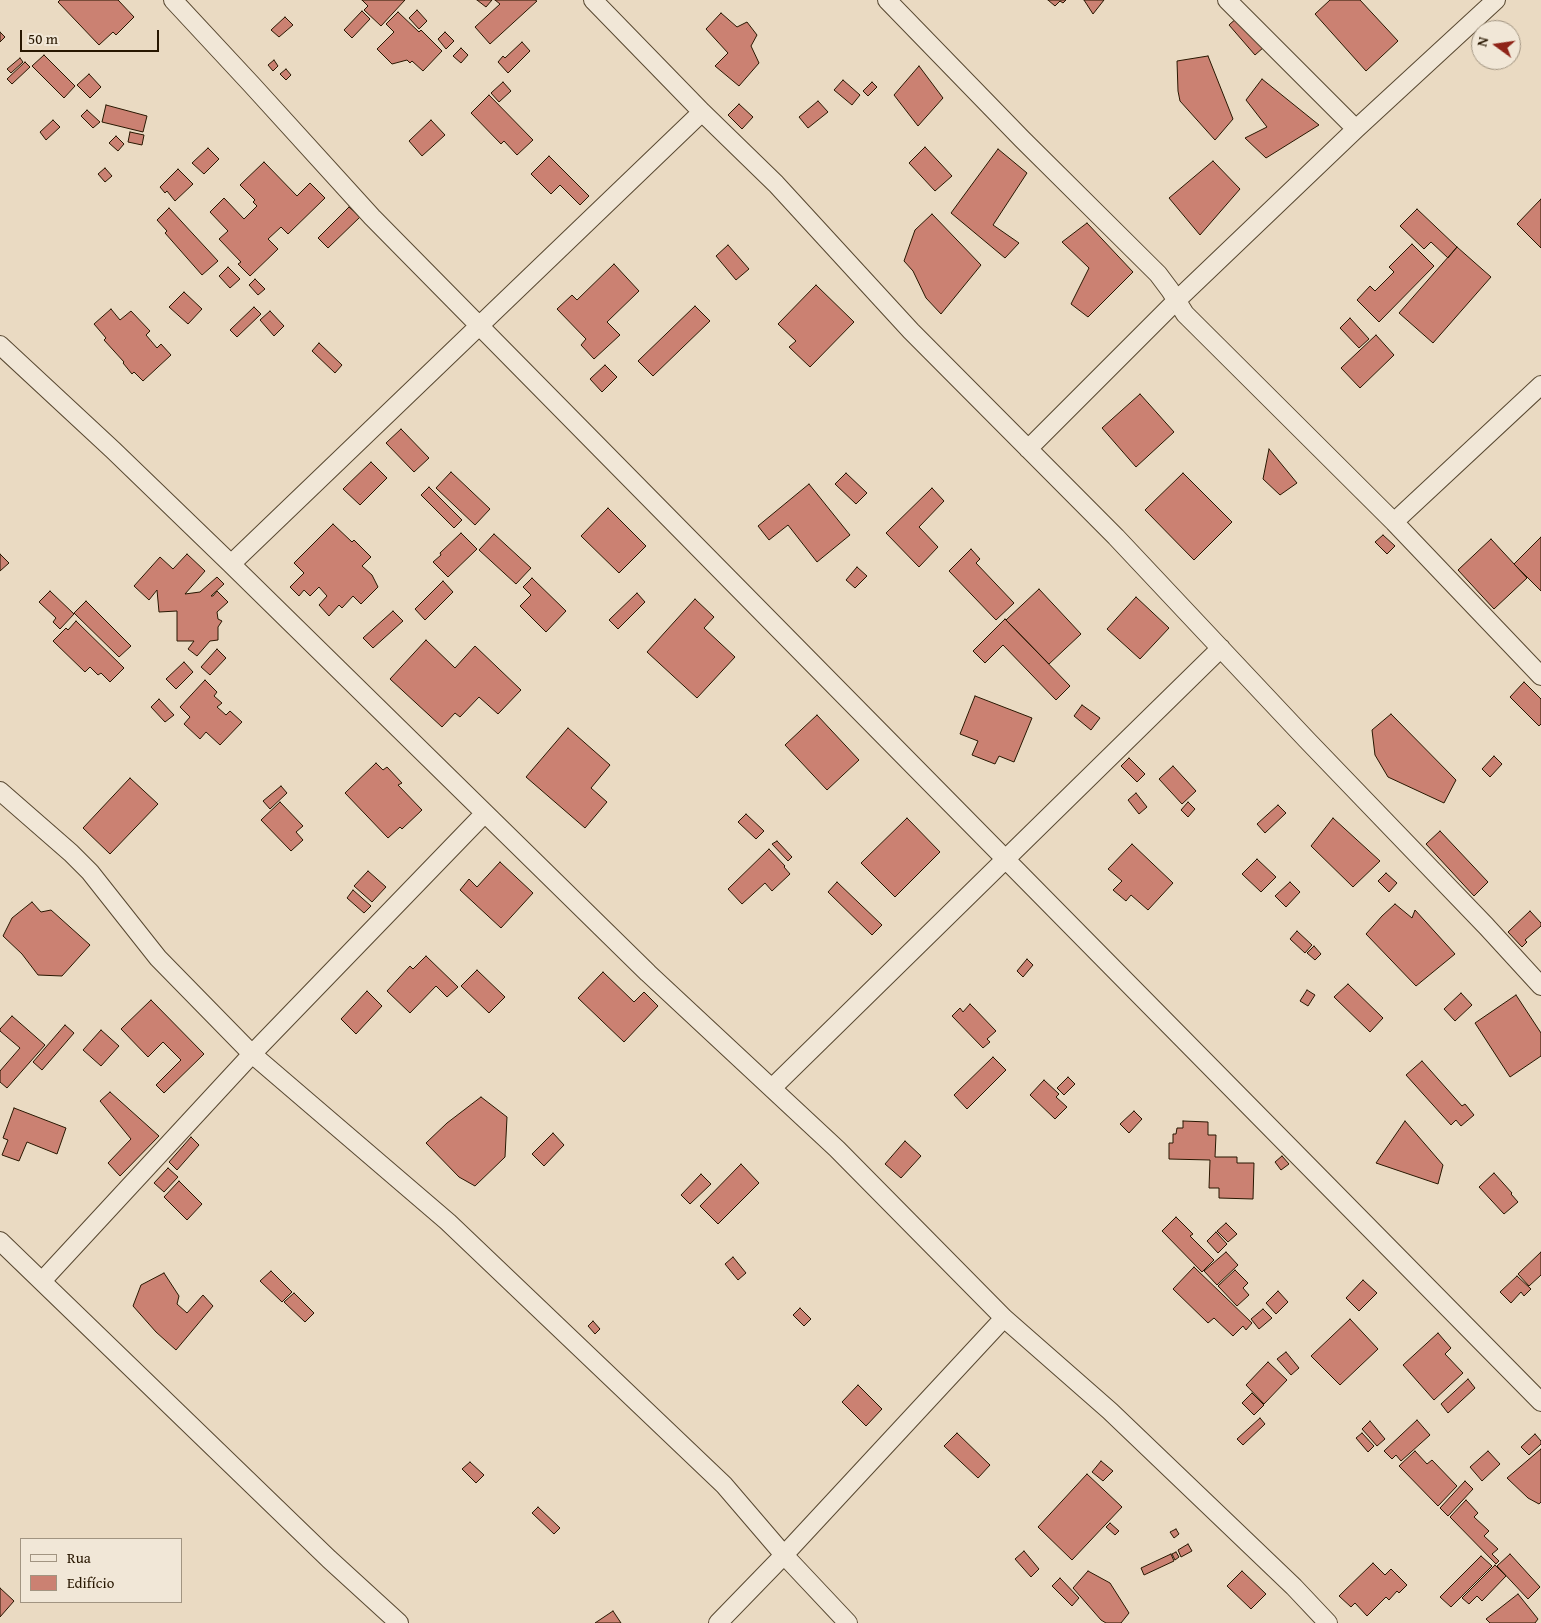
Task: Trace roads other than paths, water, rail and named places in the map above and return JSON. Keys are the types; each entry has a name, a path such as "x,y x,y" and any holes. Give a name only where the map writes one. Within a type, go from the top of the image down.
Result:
{"street":[{"path":"173,0 372,217 1541,1402"},
{"path":"593,0 702,112 776,184 911,331 1116,537 1541,986"},
{"path":"887,0 1022,139 1158,274 1185,314 1394,522 1541,676"},
{"path":"1227,0 1356,129"},
{"path":"1028,449 1177,300 1356,129 1496,0"},
{"path":"231,564 702,112"},
{"path":"0,345 114,450 648,973 837,1149 1004,1318 1110,1411 1294,1587 1328,1623"},
{"path":"1394,522 1541,385"},
{"path":"772,1088 1221,648"},
{"path":"0,791 90,872 158,958 252,1054 448,1222 724,1486 848,1623"},
{"path":"42,1281 252,1054 484,813"},
{"path":"0,1241 322,1552 399,1623"},
{"path":"718,1623 1004,1318"}]}
